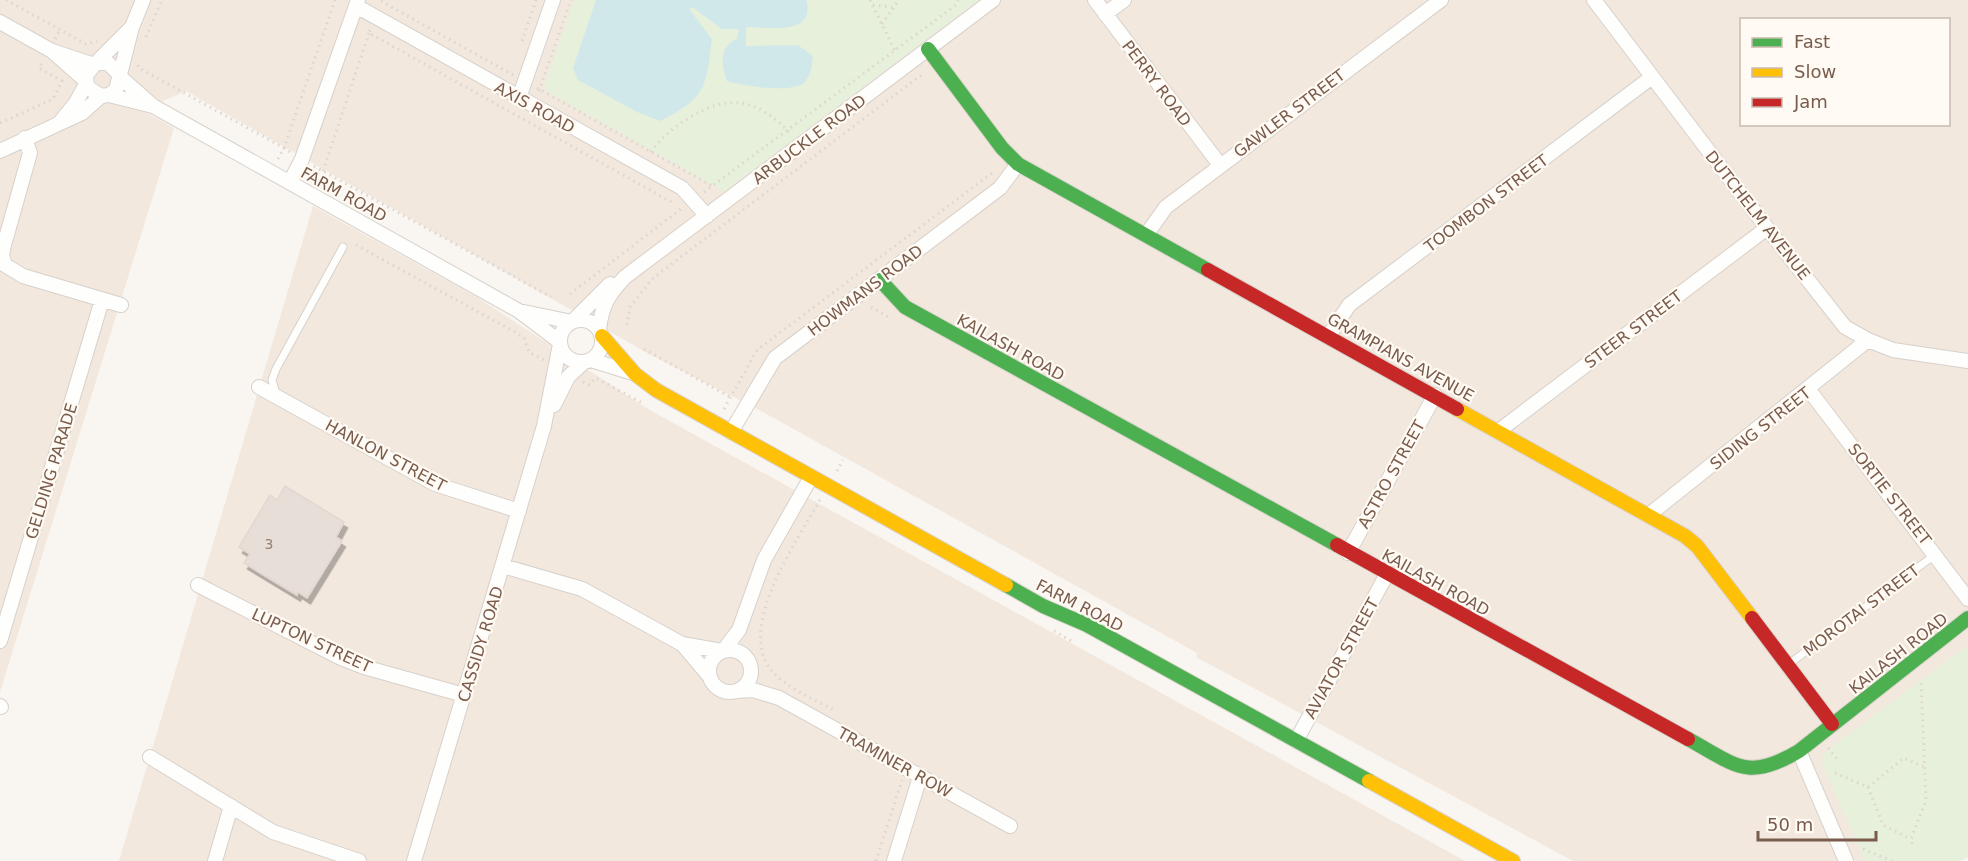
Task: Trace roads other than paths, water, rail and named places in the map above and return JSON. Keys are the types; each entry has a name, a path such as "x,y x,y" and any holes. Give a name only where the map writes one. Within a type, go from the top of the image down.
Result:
{"street":[{"path":"0,151 82,113 118,86 132,27 143,0"},
{"path":"525,102 525,81 553,0"},
{"name":"ARBUCKLE ROAD","path":"600,332 601,308 607,296 626,278 993,0"},
{"name":"PERRY ROAD","path":"1095,0 1220,165"},
{"path":"1105,14 1124,0"},
{"name":"GAWLER STREET","path":"1146,235 1166,207 1441,0"},
{"name":"DUTCHELM AVENUE","path":"1594,0 1845,327 1893,350 1968,361"},
{"path":"290,182 302,159 357,3"},
{"name":"AXIS ROAD","path":"357,3 525,102 682,188 707,216"},
{"path":"0,22 50,50 95,64 108,63 119,74"},
{"name":"GRAMPIANS AVENUE","path":"928,49 1002,148 1018,164 1500,430 1685,536 1696,546 1832,724"},
{"path":"50,50 86,83 93,93 105,96"},
{"path":"60,122 75,104 86,83 87,72 95,64 126,51"},
{"name":"FARM ROAD","path":"119,74 153,106 519,311 560,343"},
{"name":"TOOMBON STREET","path":"1328,337 1349,305 1652,77"},
{"name":"FARM ROAD","path":"105,96 153,106"},
{"path":"25,138 30,153 4,245 2,255 5,265 23,276 121,305"},
{"name":"HOWMANS ROAD","path":"731,432 775,358 1000,188 1018,164"},
{"name":"STEER STREET","path":"1500,430 1767,228"},
{"name":"ARBUCKLE ROAD","path":"572,322 608,285 626,278"},
{"name":"KAILASH ROAD","path":"880,279 905,308 1728,763 1756,770 1771,767 1799,751 1968,618"},
{"name":"GELDING PARADE","path":"0,641 102,300"},
{"name":"FARM ROAD","path":"519,311 572,322"},
{"path":"587,320 600,332 601,350 588,361 566,356 560,343 563,330 572,322 587,320"},
{"name":"FARM ROAD","path":"600,332 635,374 657,390 1043,606 1087,626 1513,861"},
{"name":"SIDING STREET","path":"1650,514 1809,390 1868,340"},
{"name":"CASSIDY ROAD","path":"414,861 544,426 560,343"},
{"name":"FARM ROAD","path":"588,361 635,374"},
{"name":"CASSIDY ROAD","path":"544,426 568,377 588,361"},
{"name":"HANLON STREET","path":"260,387 435,484 519,511"},
{"name":"SORTIE STREET","path":"1809,390 1968,599"},
{"name":"ASTRO STREET","path":"1348,553 1435,395"},
{"path":"682,644 721,690 736,691 748,681 749,663 745,634 747,612 764,560 811,477"},
{"path":"503,566 582,589 682,644 740,653 749,663"},
{"name":"AVIATOR STREET","path":"1296,741 1387,574"},
{"name":"LUPTON STREET","path":"198,585 341,658 364,667 464,695"},
{"path":"710,677 712,661 723,651 747,612"},
{"name":"TRAMINER ROW","path":"749,663 779,698"},
{"name":"TRAMINER ROW","path":"736,691 753,690 779,698 1010,826"},
{"path":"1799,751 1846,861"},
{"path":"150,757 273,832 359,861"},
{"path":"894,861 920,777"},
{"path":"215,861 231,806"}],"lane":[{"path":"278,397 273,389 272,380 276,369 343,248"},
{"name":"MOROTAI STREET","path":"1787,666 1936,554"}],"water":[{"path":"596,0 806,0 807,11 804,19 798,24 778,28 746,27 746,46 798,45 813,56 810,73 805,82 790,88 755,87 727,81 723,63 724,51 731,42 737,39 739,29 722,29 692,7 689,9 712,39 705,80 695,98 660,121 637,112 578,80 573,68"}]}
